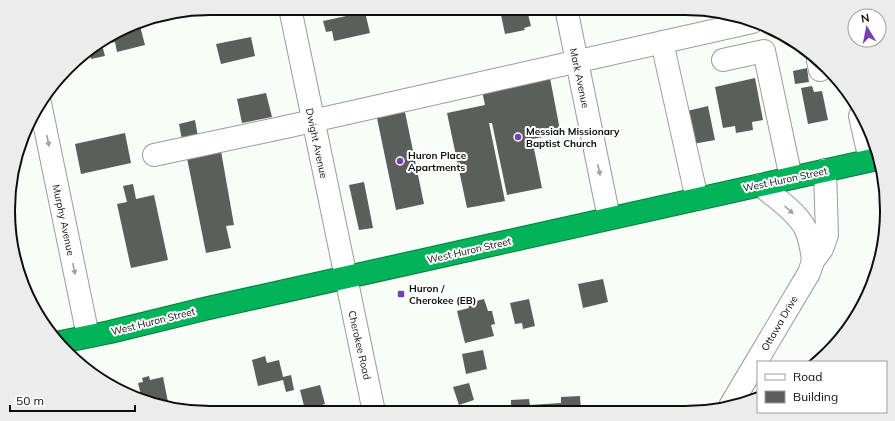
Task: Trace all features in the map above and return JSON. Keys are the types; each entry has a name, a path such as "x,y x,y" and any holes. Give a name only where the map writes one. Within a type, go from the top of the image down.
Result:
{"highway":[{"name":"West Huron Street","path":"66,341 873,160"}],"street":[{"name":"Dwight Avenue","path":"291,15 346,277"},
{"name":"Mark Avenue","path":"567,15 609,218"},
{"path":"154,155 743,24"},
{"path":"662,42 697,199"},
{"path":"723,60 764,51 791,178"},
{"name":"Murphy Avenue","path":"42,112 88,336"},
{"path":"868,144 873,160"},
{"name":"Ottawa Drive","path":"734,399 822,249 827,235 825,170"},
{"path":"760,185 800,219 807,231 814,261"},
{"name":"Cherokee Road","path":"346,277 373,406"}],"building":[{"path":"351,15 366,15 370,33 334,41 332,31 326,32 323,21"},
{"path":"501,15 528,15 531,26 524,28 525,30 505,34"},
{"path":"141,28 145,45 117,52 115,42 109,43"},
{"path":"251,37 255,56 221,64 216,44"},
{"path":"103,48 105,56 91,59 91,55"},
{"path":"807,68 809,82 795,84 793,71"},
{"path":"550,78 560,130 549,132 549,136 532,139 542,188 507,195 492,123 489,123 505,201 467,208 447,113 485,105 482,91"},
{"path":"755,78 763,120 752,122 753,130 736,133 735,126 723,128 715,87"},
{"path":"812,86 814,92 822,91 828,120 808,124 801,88"},
{"path":"266,93 272,117 242,123 237,99"},
{"path":"708,106 715,140 693,144 687,111"},
{"name":"Huron Place Apartments","path":"405,112 424,204 396,210 377,118"},
{"path":"195,120 198,137 182,140 179,124"},
{"path":"125,133 131,163 81,174 75,144"},
{"path":"221,151 234,225 226,226 231,248 206,253 187,158"},
{"path":"364,182 373,228 359,230 349,185"},
{"path":"133,184 136,199 154,195 168,260 131,268 117,204 127,202 123,186"},
{"path":"603,279 608,302 583,308 578,284"},
{"path":"484,299 488,311 492,311 495,324 491,325 494,336 465,343 457,311 469,308 468,303"},
{"path":"529,299 535,326 523,329 522,323 515,324 510,303"},
{"path":"483,350 487,369 466,374 462,354"},
{"path":"265,356 267,363 279,360 283,377 291,375 294,390 286,392 283,380 258,386 252,360"},
{"path":"149,376 150,380 163,377 168,401 140,393 138,383 143,382 142,378"},
{"path":"469,383 474,400 459,405 453,387"},
{"path":"320,385 325,404 318,406 304,406 300,390"},
{"path":"580,396 581,406 511,406 511,400 529,399 530,405 561,403 561,397"}],"place":[{"name":"Messiah Missionary Baptist Church","path":"518,137"},
{"name":"Huron Place Apartments","path":"400,161"},
{"name":"Huron / Cherokee (EB)","path":"401,294"}]}
